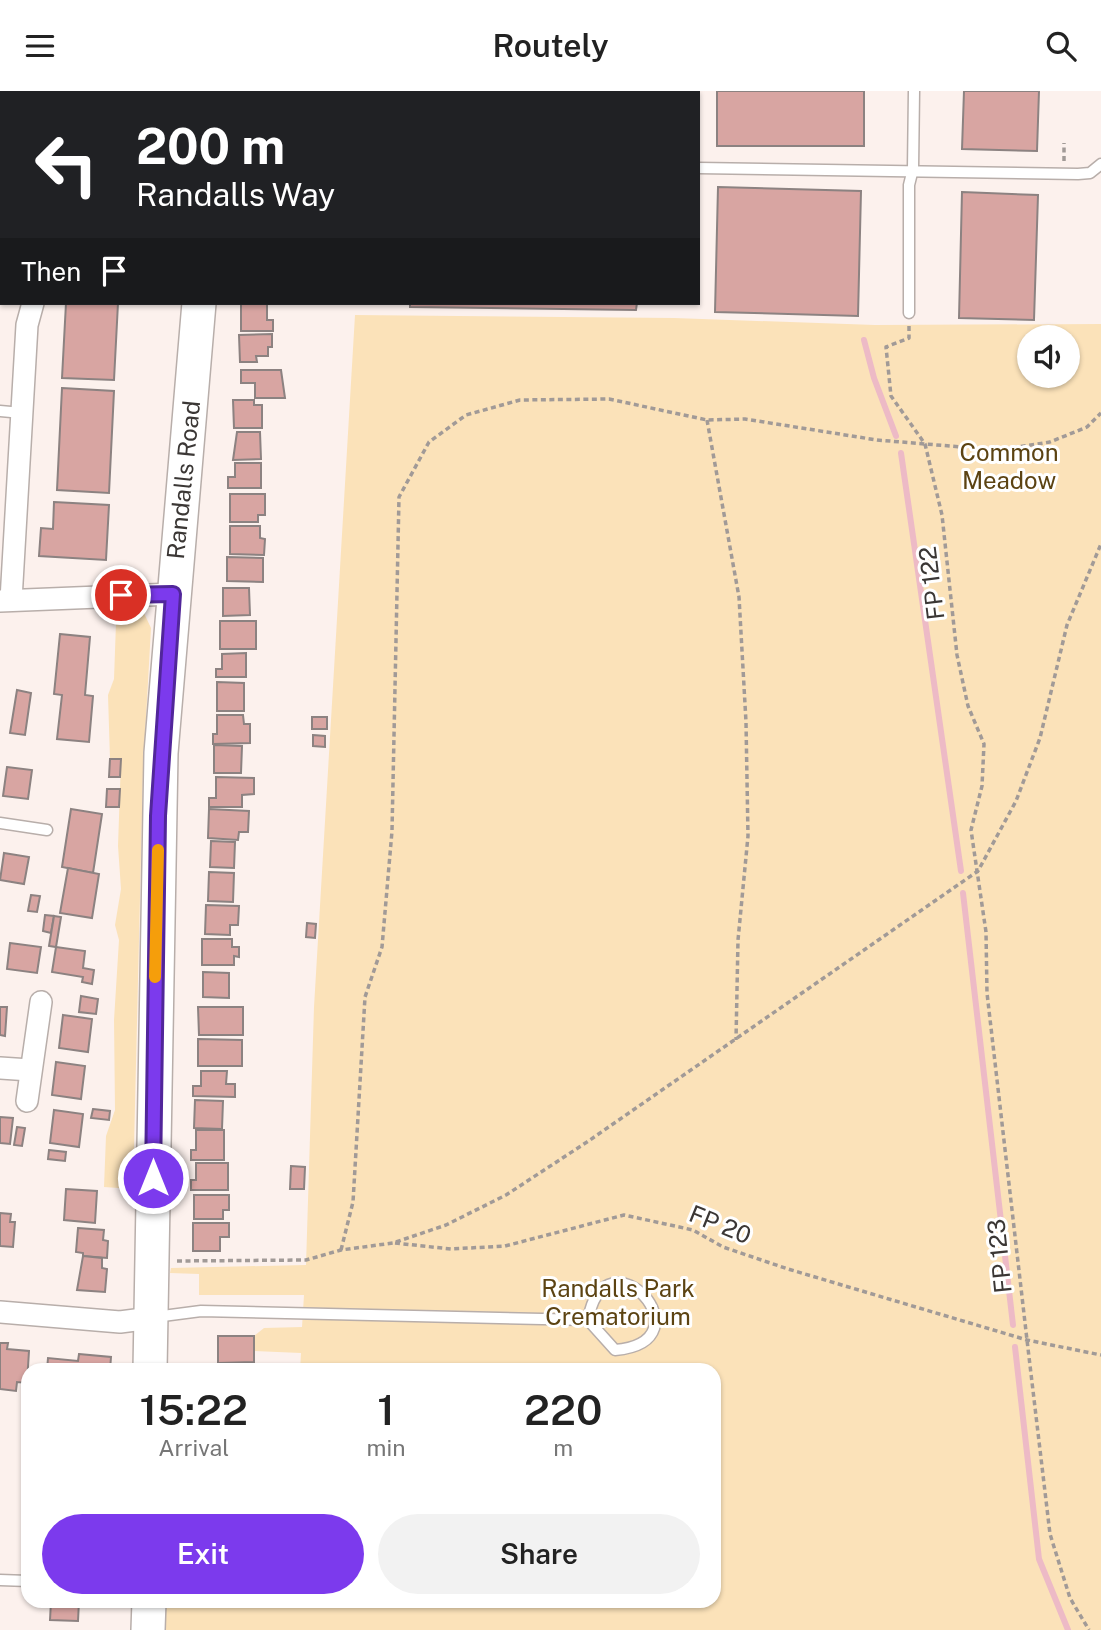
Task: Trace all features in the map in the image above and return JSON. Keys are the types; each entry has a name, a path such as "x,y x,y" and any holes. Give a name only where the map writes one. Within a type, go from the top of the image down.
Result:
{"main road":[{"name":"Randalls Road","path":"150,1363 158,816 173,594 199,305"},
{"path":"148,1630 149,1608"}],"street":[{"path":"32,305 27,325 6,601 173,594"},
{"path":"27,1101 41,1002"},
{"path":"0,1069 30,1070"},
{"path":"0,1312 120,1322 151,1318"}],"lane":[{"path":"909,313 909,185 913,169 914,91"},
{"path":"700,168 913,169 1078,174 1090,173 1101,163"},
{"path":"0,411 22,413"},
{"path":"0,823 47,829"},
{"path":"151,1318 201,1311 588,1320 615,1350 634,1348 649,1337 655,1320 652,1301 639,1288 622,1283 604,1288 591,1302 588,1320"},
{"path":"0,1580 21,1581"}],"path":[{"name":"FP 122","path":"909,313 909,338 886,347 891,396 925,444 942,515 957,655 968,706 984,744 982,786 971,830 978,871"},
{"path":"341,1250 353,1202 365,997 382,947 392,831 399,497 429,442 466,415 520,401 609,398 707,420 745,419 925,444 998,450 1050,442 1087,427 1101,413"},
{"path":"707,420 739,597 746,722 748,836 738,940 736,1040"},
{"path":"167,1261 306,1260 341,1250 393,1243 446,1224 506,1195 736,1040 978,871 1016,801 1040,738 1067,625 1101,544"},
{"name":"FP 123","path":"978,871 986,932 986,993 1050,1534 1070,1598 1089,1630"},
{"name":"FP 20","path":"393,1243 451,1249 505,1247 624,1215 693,1230 723,1247 788,1269 1027,1340 1101,1355"}],"green space":[{"path":"355,315 674,318 875,325 1101,324 1101,1630 160,1630 161,1608 721,1608 721,1363 300,1363 301,1353 254,1351 254,1336 264,1328 302,1327 304,1295 199,1295 199,1274 170,1273 171,1268 306,1265 314,1007"},
{"path":"134,606 143,611 151,628 143,772 133,1189 104,1187 106,1136 115,1110 114,1020 119,940 115,925 121,889 118,846 121,760 110,759 108,695 114,679 116,623 122,611"}],"building":[{"path":"717,91 864,91 864,146 717,146"},
{"path":"964,91 1039,91 1037,151 962,149"},
{"path":"718,187 861,191 858,316 715,312"},
{"path":"962,192 1038,195 1034,320 959,318"},
{"path":"66,305 118,305 114,380 62,378"},
{"path":"241,305 267,305 267,320 273,320 273,331 241,331"},
{"path":"410,305 637,305 636,310"},
{"path":"272,334 272,347 268,347 268,356 256,356 257,362 240,362 239,335"},
{"path":"241,370 281,370 285,398 255,398 255,383 241,383"},
{"path":"62,388 114,391 109,493 57,490"},
{"path":"233,400 254,400 254,405 262,405 262,428 234,428"},
{"path":"237,432 260,432 261,459 233,460"},
{"path":"235,463 261,463 261,488 228,488 228,477 235,477"},
{"path":"230,494 265,494 265,515 258,515 258,522 230,522"},
{"path":"54,502 109,505 106,560 39,556 41,528 53,529"},
{"path":"230,526 260,526 260,538 265,539 264,555 230,554"},
{"path":"227,557 263,558 263,582 227,581"},
{"path":"223,588 249,588 250,615 223,616"},
{"path":"220,621 256,621 256,649 220,649"},
{"path":"60,634 90,637 85,695 93,696 89,742 57,739 62,695 54,694"},
{"path":"246,653 246,677 216,677 216,669 222,669 222,654"},
{"path":"217,682 244,683 244,711 217,711"},
{"path":"17,690 31,693 25,735 10,733"},
{"path":"217,715 243,715 244,724 250,724 250,743 213,744 213,734 217,734"},
{"path":"312,717 327,717 327,729 312,729"},
{"path":"313,735 325,736 325,747 313,746"},
{"path":"214,745 242,746 241,773 214,773"},
{"path":"110,759 121,759 120,777 109,777"},
{"path":"7,767 32,770 28,799 3,796"},
{"path":"216,777 254,778 254,794 242,795 242,807 209,807 209,798 216,798"},
{"path":"107,789 120,789 119,807 106,807"},
{"path":"71,809 102,814 93,873 62,867"},
{"path":"209,809 249,811 248,832 239,832 238,840 208,838"},
{"path":"211,841 235,842 234,868 210,867"},
{"path":"4,853 29,857 24,884 0,880"},
{"path":"68,868 99,874 92,918 60,913"},
{"path":"209,872 234,873 233,902 208,901"},
{"path":"31,895 40,896 37,912 28,911"},
{"path":"206,905 239,906 238,925 230,925 230,935 205,934"},
{"path":"45,915 54,916 51,933 43,931"},
{"path":"54,916 61,917 56,947 49,946"},
{"path":"307,923 316,924 315,938 306,937"},
{"path":"202,939 232,939 232,947 239,947 239,957 234,956 234,965 202,965"},
{"path":"10,943 41,947 37,973 7,969"},
{"path":"56,947 85,951 83,968 94,970 92,984 82,982 83,977 52,972"},
{"path":"203,972 229,973 229,998 203,997"},
{"path":"81,996 98,999 96,1014 79,1012"},
{"path":"0,1007 7,1007 5,1036 0,1035"},
{"path":"198,1007 243,1007 243,1035 199,1035"},
{"path":"63,1015 92,1019 88,1052 59,1048"},
{"path":"198,1039 242,1040 242,1066 198,1066"},
{"path":"56,1062 85,1066 81,1099 52,1095"},
{"path":"201,1071 227,1071 226,1084 235,1084 235,1097 193,1096 193,1086 201,1086"},
{"path":"195,1100 223,1101 222,1129 194,1128"},
{"path":"93,1109 110,1111 109,1120 91,1118"},
{"path":"54,1110 83,1114 79,1147 50,1143"},
{"path":"0,1117 13,1118 10,1144 0,1143"},
{"path":"17,1127 25,1128 22,1146 14,1145"},
{"path":"196,1130 224,1130 224,1160 191,1160 191,1150 196,1150"},
{"path":"49,1150 66,1152 65,1161 48,1159"},
{"path":"196,1163 228,1163 228,1190 191,1190 191,1180 196,1180"},
{"path":"291,1166 305,1167 304,1189 290,1189"},
{"path":"66,1189 97,1191 95,1223 64,1220"},
{"path":"194,1195 229,1195 229,1210 223,1210 223,1219 194,1219"},
{"path":"0,1213 11,1214 10,1222 15,1222 13,1247 0,1246"},
{"path":"193,1223 229,1223 229,1237 220,1237 220,1251 193,1251"},
{"path":"78,1228 104,1230 103,1240 108,1241 107,1258 83,1256 83,1253 76,1252"},
{"path":"83,1256 102,1258 102,1268 107,1269 105,1292 77,1290"},
{"path":"218,1336 254,1336 254,1362 218,1363"},
{"path":"0,1343 8,1343 7,1349 29,1351 28,1363 21,1363 21,1382 17,1382 16,1391 0,1389"},
{"path":"79,1354 111,1357 111,1363 48,1363 48,1358 78,1361"},
{"path":"51,1608 79,1608 78,1621 50,1620"}],"waterway":[{"path":"864,340 874,378 896,436"},
{"path":"901,453 961,871"},
{"path":"963,893 1013,1325"},
{"path":"1015,1347 1039,1559 1068,1630"}],"slow traffic":[{"path":"155,977 158,850"}],"route":[{"path":"121,595 173,594 158,816 153,1178"}],"park label":[{"name":"Common Meadow","path":"1009,467"},
{"name":"Randalls Park Crematorium","path":"618,1303"}]}
